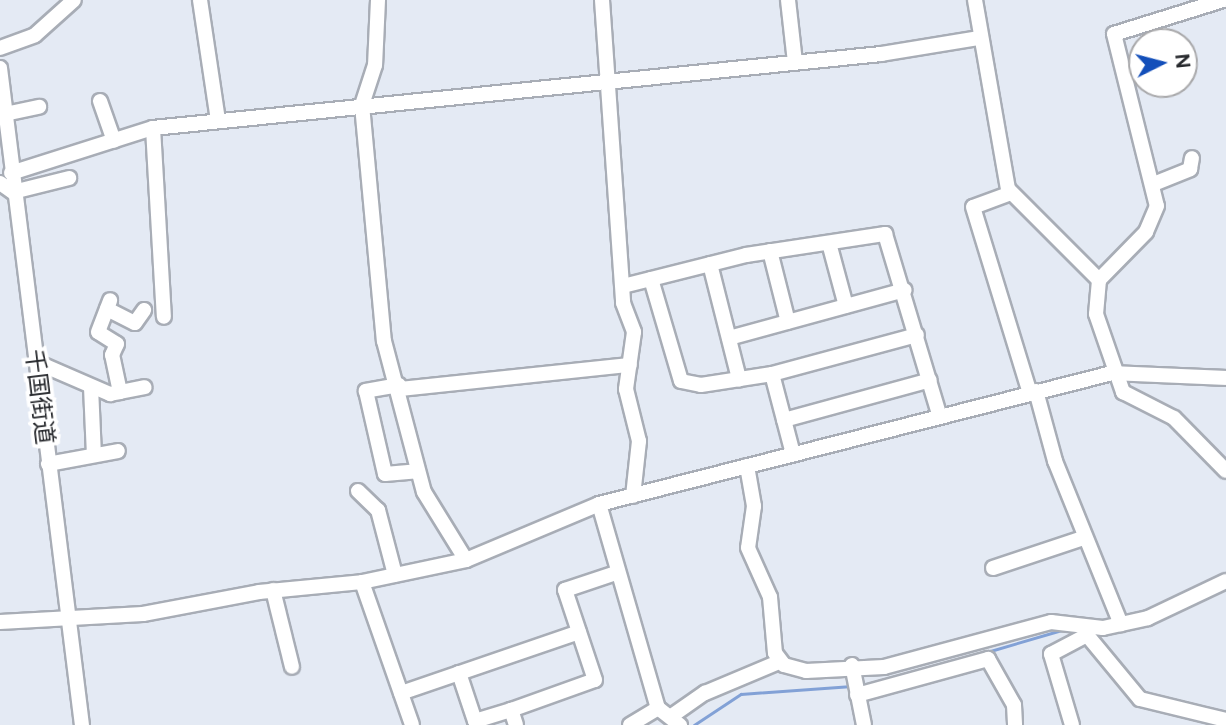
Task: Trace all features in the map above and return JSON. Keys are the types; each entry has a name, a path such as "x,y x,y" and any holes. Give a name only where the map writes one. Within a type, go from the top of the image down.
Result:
{"street":[{"path":"0,48 35,35 74,0"},
{"path":"200,0 218,120"},
{"path":"378,0 374,65 362,105 384,341 399,387 416,471 466,560"},
{"path":"602,0 605,80 623,286 634,332 626,389 639,441 633,496"},
{"path":"788,0 794,62"},
{"path":"975,0 997,155 1011,193 1099,280"},
{"path":"1223,0 1114,34 1156,183 1157,206 1146,232 1099,280 1096,314 1112,373 1123,392 1174,418 1226,471"},
{"path":"6,178 153,128 794,62 979,38"},
{"name":"千国街道","path":"0,68 5,114 6,178 13,192 82,725"},
{"path":"100,102 114,141"},
{"path":"5,114 39,107"},
{"path":"153,128 164,317"},
{"path":"1156,183 1190,169 1192,158"},
{"path":"13,192 69,178"},
{"path":"1011,193 973,207 1083,538 1121,624"},
{"path":"623,286 770,251 885,234 905,290 939,414"},
{"path":"829,243 846,306"},
{"path":"770,251 788,322"},
{"path":"710,264 739,379"},
{"path":"651,279 681,381 739,379 772,373 917,335"},
{"path":"729,338 905,290"},
{"path":"120,392 112,355 117,344 98,332 108,304 135,323 144,310"},
{"path":"36,362 91,387 120,392 145,387"},
{"path":"416,471 385,474 366,391 630,365"},
{"path":"772,373 793,454"},
{"path":"0,622 144,614 273,590 362,582 466,560 599,504 939,414 1112,373 1226,379"},
{"path":"784,420 930,380"},
{"path":"91,387 94,455"},
{"path":"48,464 118,451"},
{"path":"747,466 754,506 750,556 770,597 781,661"},
{"path":"358,491 378,510 395,575"},
{"path":"599,504 616,573 658,708 676,720 705,693 781,661 806,671 884,667 1051,622 1095,633 1140,699 1226,720"},
{"path":"993,568 1083,538"},
{"path":"459,673 475,721 595,680 565,590 616,573"},
{"path":"1072,725 1051,654 1087,635 1226,581"},
{"path":"362,582 412,725"},
{"path":"273,590 292,667"},
{"path":"401,693 579,632"},
{"path":"856,692 988,660 1014,705 1015,725"},
{"path":"853,669 864,725"},
{"path":"630,725 658,708"},
{"path":"511,710 516,725"}],"waterway":[{"path":"987,652 1065,629"},
{"path":"1095,633 1121,666"},
{"path":"694,725 741,694 852,686"},
{"path":"1140,690 1153,695"}]}
